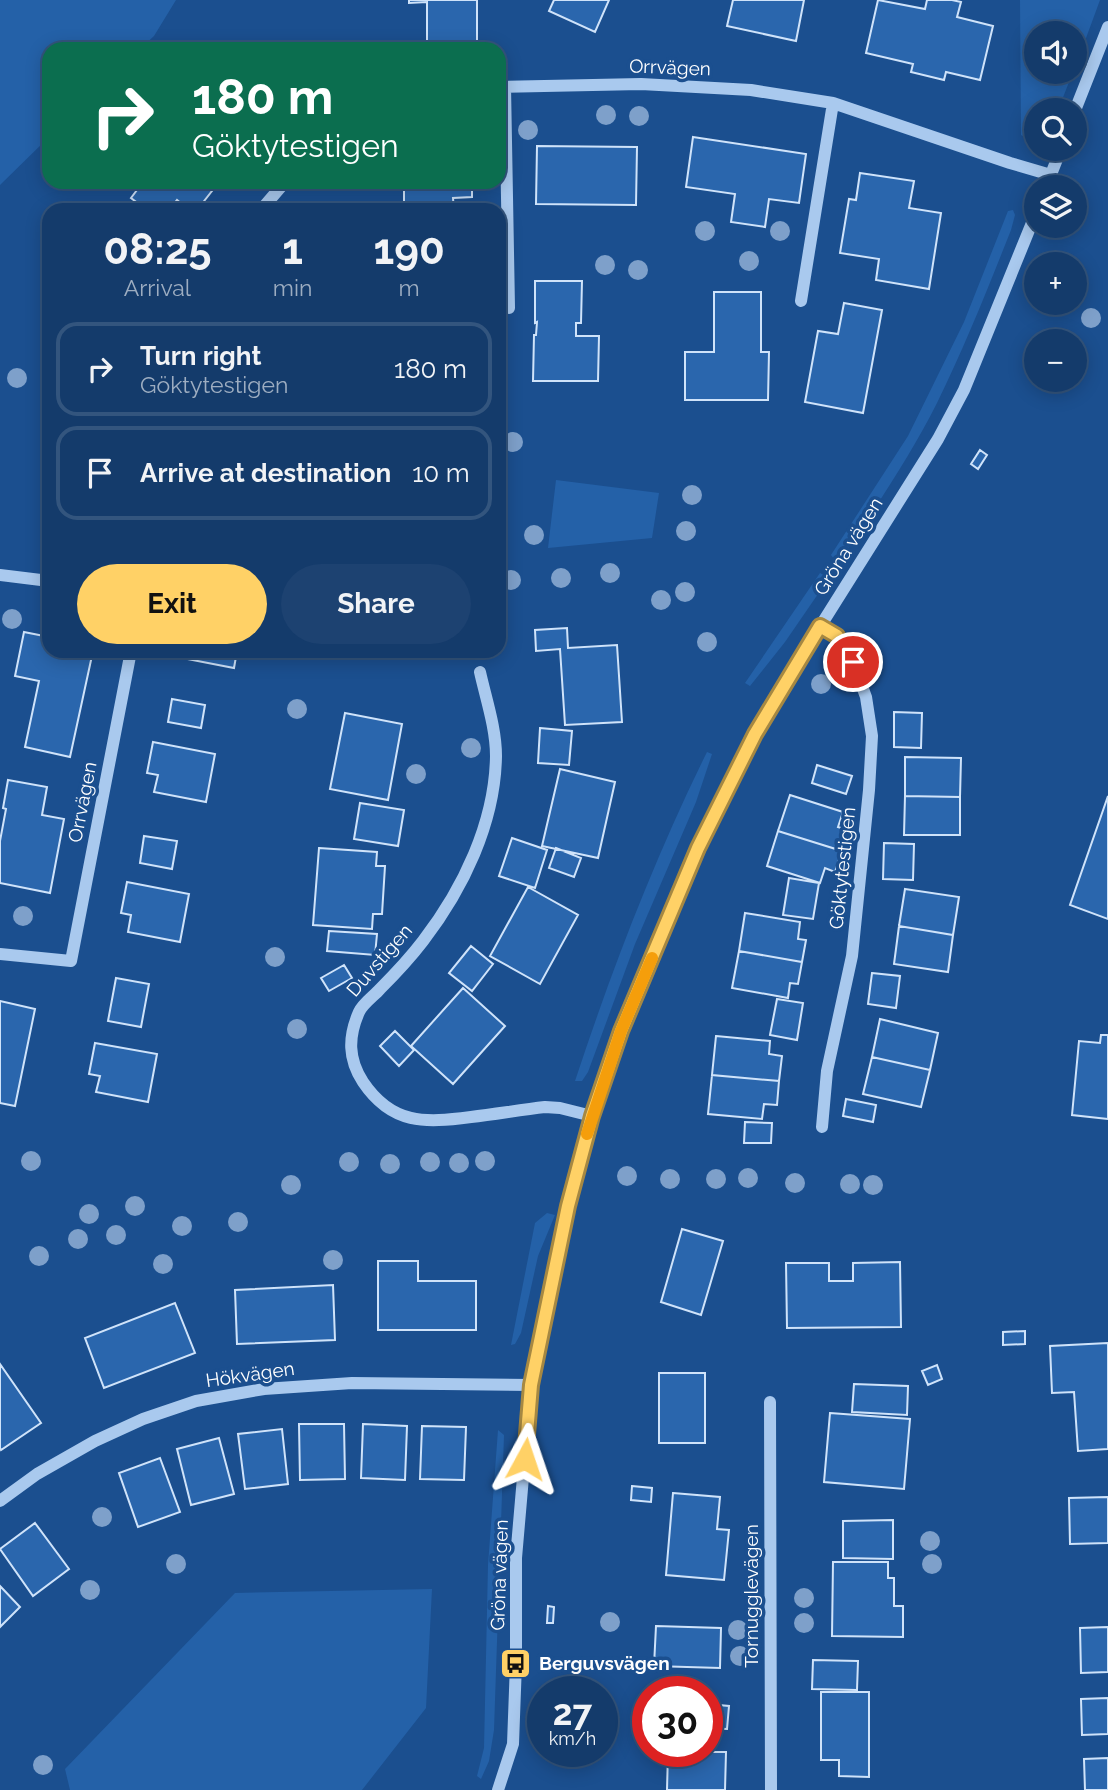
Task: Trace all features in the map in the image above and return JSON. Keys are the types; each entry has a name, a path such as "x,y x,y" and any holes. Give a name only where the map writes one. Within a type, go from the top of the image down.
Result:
{"street":[{"path":"1080,98 1108,27"},
{"name":"Orrvägen","path":"506,87 641,84 751,90 832,103 1010,163 1035,175"},
{"path":"801,301 832,103"},
{"path":"267,203 279,189"},
{"name":"Orrvägen","path":"506,213 509,308"},
{"name":"Gröna vägen","path":"498,1790 513,1744 516,1558 531,1385 568,1206 592,1116 621,1031 698,848 755,734 938,439 964,390 1026,238"},
{"path":"0,575 42,580"},
{"name":"Göktytestigen","path":"820,626 837,636 853,662 866,697 872,736 852,956 827,1071 822,1127"},
{"name":"Orrvägen","path":"0,954 71,961 130,658"},
{"name":"Duvstigen","path":"480,672 496,755 490,806 481,836 456,894 443,913 422,942 360,1009 351,1035 350,1056 370,1093 394,1113 415,1120 434,1122 545,1107 592,1116"},
{"name":"Hökvägen","path":"0,1501 37,1474 95,1441 143,1419 196,1401 264,1389 352,1383 531,1385"},
{"name":"Tornugglevägen","path":"770,1402 771,1790"}],"shaded area":[{"path":"0,0 176,0 148,42 42,42 42,144 0,185"},
{"path":"1020,0 1100,0 1087,35 1087,21 1024,21 1024,84 1068,84 1063,98 1024,98 1024,137 1021,135"},
{"path":"1013,210 1015,215 1011,230 967,339 937,403 902,465 838,564 831,555 908,436 964,322 1008,211"},
{"path":"556,480 659,493 652,538 548,548"},
{"path":"820,573 829,578 785,642 750,686 745,683"},
{"path":"707,752 712,754 696,802 635,944 588,1072 582,1081 575,1081 635,914"},
{"path":"547,1213 555,1215 538,1256 521,1333 515,1344 511,1345 535,1223"},
{"path":"498,1430 504,1435 494,1730 489,1761 481,1779 477,1776 484,1748 488,1565"},
{"path":"432,1589 426,1708 362,1790 70,1790 65,1769 235,1593"}],"building":[{"path":"409,0 477,0 477,42 427,42 427,2 409,3"},
{"path":"554,0 609,0 595,32 549,11"},
{"path":"733,0 804,0 796,41 727,26"},
{"path":"878,0 925,9 927,0 961,2 957,17 993,26 980,80 946,72 944,80 911,72 913,64 866,53"},
{"path":"693,137 806,154 799,203 769,199 765,227 731,222 735,194 686,187"},
{"path":"537,146 637,147 636,205 536,204"},
{"path":"860,173 914,181 909,208 941,213 929,289 876,280 879,259 840,253 849,199 856,200"},
{"path":"138,189 214,189 202,203 181,203 177,200 175,203 138,203 131,198"},
{"path":"404,189 472,189 472,197 453,198 453,203 404,203"},
{"path":"535,281 582,281 581,323 576,323 576,336 599,336 598,381 533,381 534,335 537,322 535,323"},
{"path":"714,292 761,292 761,352 769,352 768,400 685,400 685,352 714,352"},
{"path":"844,303 882,310 863,413 805,402 818,331 838,334"},
{"path":"980,450 987,455 978,469 971,464"},
{"path":"567,628 568,648 617,645 622,722 565,725 560,649 536,651 535,630"},
{"path":"24,632 42,636 42,658 91,658 70,757 25,747 39,681 15,676"},
{"path":"182,658 236,658 234,668"},
{"path":"172,699 205,705 201,728 168,722"},
{"path":"894,712 922,713 921,748 894,747"},
{"path":"345,713 402,724 388,800 330,789"},
{"path":"540,728 572,731 569,765 538,763"},
{"path":"153,742 215,754 206,802 154,792 158,775 147,773"},
{"path":"905,757 961,758 960,797 905,796"},
{"path":"817,765 852,776 846,794 812,783"},
{"path":"560,769 615,782 598,858 542,846"},
{"path":"8,780 47,787 42,815 64,819 50,893 0,883 0,841"},
{"path":"790,795 843,812 838,827 848,830 842,851 778,831"},
{"path":"905,796 960,797 960,835 904,835"},
{"path":"1108,796 1108,919 1070,905"},
{"path":"360,803 404,810 398,846 354,839"},
{"path":"778,831 842,851 835,872 825,868 820,883 767,866"},
{"path":"144,836 177,841 172,869 140,863"},
{"path":"512,838 547,850 535,888 499,876"},
{"path":"884,843 914,844 913,880 883,879"},
{"path":"319,848 377,852 376,866 385,866 382,914 373,914 372,929 313,925"},
{"path":"556,848 581,858 574,877 549,868"},
{"path":"789,878 819,883 813,919 783,915"},
{"path":"127,882 189,894 180,942 128,932 131,915 121,913"},
{"path":"528,887 578,915 540,984 490,956"},
{"path":"905,889 959,897 953,935 899,926"},
{"path":"745,913 800,922 798,939 806,940 802,962 739,951"},
{"path":"899,926 953,935 948,972 894,964"},
{"path":"329,931 377,934 375,955 327,951"},
{"path":"471,946 493,964 472,991 449,973"},
{"path":"739,951 802,962 798,984 790,983 788,998 732,988"},
{"path":"344,965 352,978 329,991 321,978"},
{"path":"872,973 900,976 896,1008 868,1004"},
{"path":"116,978 149,984 141,1027 108,1021"},
{"path":"463,988 505,1026 453,1084 411,1046"},
{"path":"777,999 803,1003 797,1040 770,1035"},
{"path":"0,1001 35,1009 15,1106 0,1103"},
{"path":"880,1019 938,1033 930,1070 872,1057"},
{"path":"395,1031 414,1050 399,1066 380,1046"},
{"path":"1101,1035 1108,1035 1108,1119 1072,1115 1079,1041 1100,1043"},
{"path":"716,1036 770,1041 769,1054 782,1056 779,1081 712,1075"},
{"path":"95,1043 157,1054 148,1102 96,1092 100,1076 89,1074"},
{"path":"872,1057 930,1070 921,1107 863,1094"},
{"path":"712,1075 779,1081 777,1105 764,1104 762,1119 708,1114"},
{"path":"846,1099 876,1105 873,1122 843,1116"},
{"path":"745,1122 772,1123 771,1143 744,1143"},
{"path":"682,1229 723,1241 701,1315 661,1302"},
{"path":"378,1261 418,1261 418,1281 476,1281 476,1330 378,1330"},
{"path":"900,1262 901,1327 787,1328 786,1263 829,1263 829,1281 853,1281 853,1263"},
{"path":"333,1285 335,1340 237,1344 235,1290"},
{"path":"175,1303 195,1353 104,1388 85,1338"},
{"path":"1025,1331 1025,1344 1003,1345 1003,1332"},
{"path":"1108,1343 1108,1449 1078,1451 1074,1392 1052,1393 1050,1346"},
{"path":"0,1364 41,1423 1,1450 0,1448"},
{"path":"937,1365 942,1379 928,1385 922,1371"},
{"path":"659,1373 705,1373 705,1443 659,1443"},
{"path":"854,1384 908,1386 907,1415 852,1412"},
{"path":"830,1413 910,1419 904,1489 824,1482"},
{"path":"299,1424 344,1424 345,1479 300,1480"},
{"path":"363,1424 407,1426 405,1480 361,1478"},
{"path":"422,1426 466,1427 464,1480 420,1479"},
{"path":"282,1429 288,1484 245,1489 238,1434"},
{"path":"219,1438 234,1494 191,1505 177,1449"},
{"path":"160,1458 180,1512 138,1527 119,1473"},
{"path":"632,1486 652,1488 651,1502 631,1500"},
{"path":"673,1493 720,1497 717,1529 729,1530 724,1580 666,1575"},
{"path":"1108,1497 1108,1543 1070,1544 1069,1498"},
{"path":"893,1520 893,1559 843,1558 843,1521"},
{"path":"35,1523 69,1569 33,1596 0,1549"},
{"path":"833,1562 888,1562 888,1578 894,1578 894,1606 903,1606 903,1637 832,1636"},
{"path":"0,1586 20,1607 0,1627"},
{"path":"548,1606 554,1607 553,1623 547,1623"},
{"path":"656,1626 721,1628 720,1668 654,1666"},
{"path":"1108,1627 1108,1672 1081,1673 1080,1628"},
{"path":"813,1660 858,1661 857,1690 812,1689"},
{"path":"821,1692 869,1692 869,1777 839,1776 839,1760 821,1760"},
{"path":"1108,1698 1108,1734 1082,1735 1081,1699"},
{"path":"723,1705 729,1706 727,1729 723,1729"},
{"path":"723,1752 726,1752 725,1790 667,1790 668,1767 723,1767"},
{"path":"1108,1758 1108,1790 1085,1790 1084,1759"}],"slow traffic":[{"path":"587,1134 621,1031 652,958"}],"place":[{"name":"Berguvsvägen","path":"516,1663"}],"route":[{"path":"525,1459 531,1385 568,1206 592,1116 621,1031 698,848 755,734 820,626 837,636 853,662"}]}
